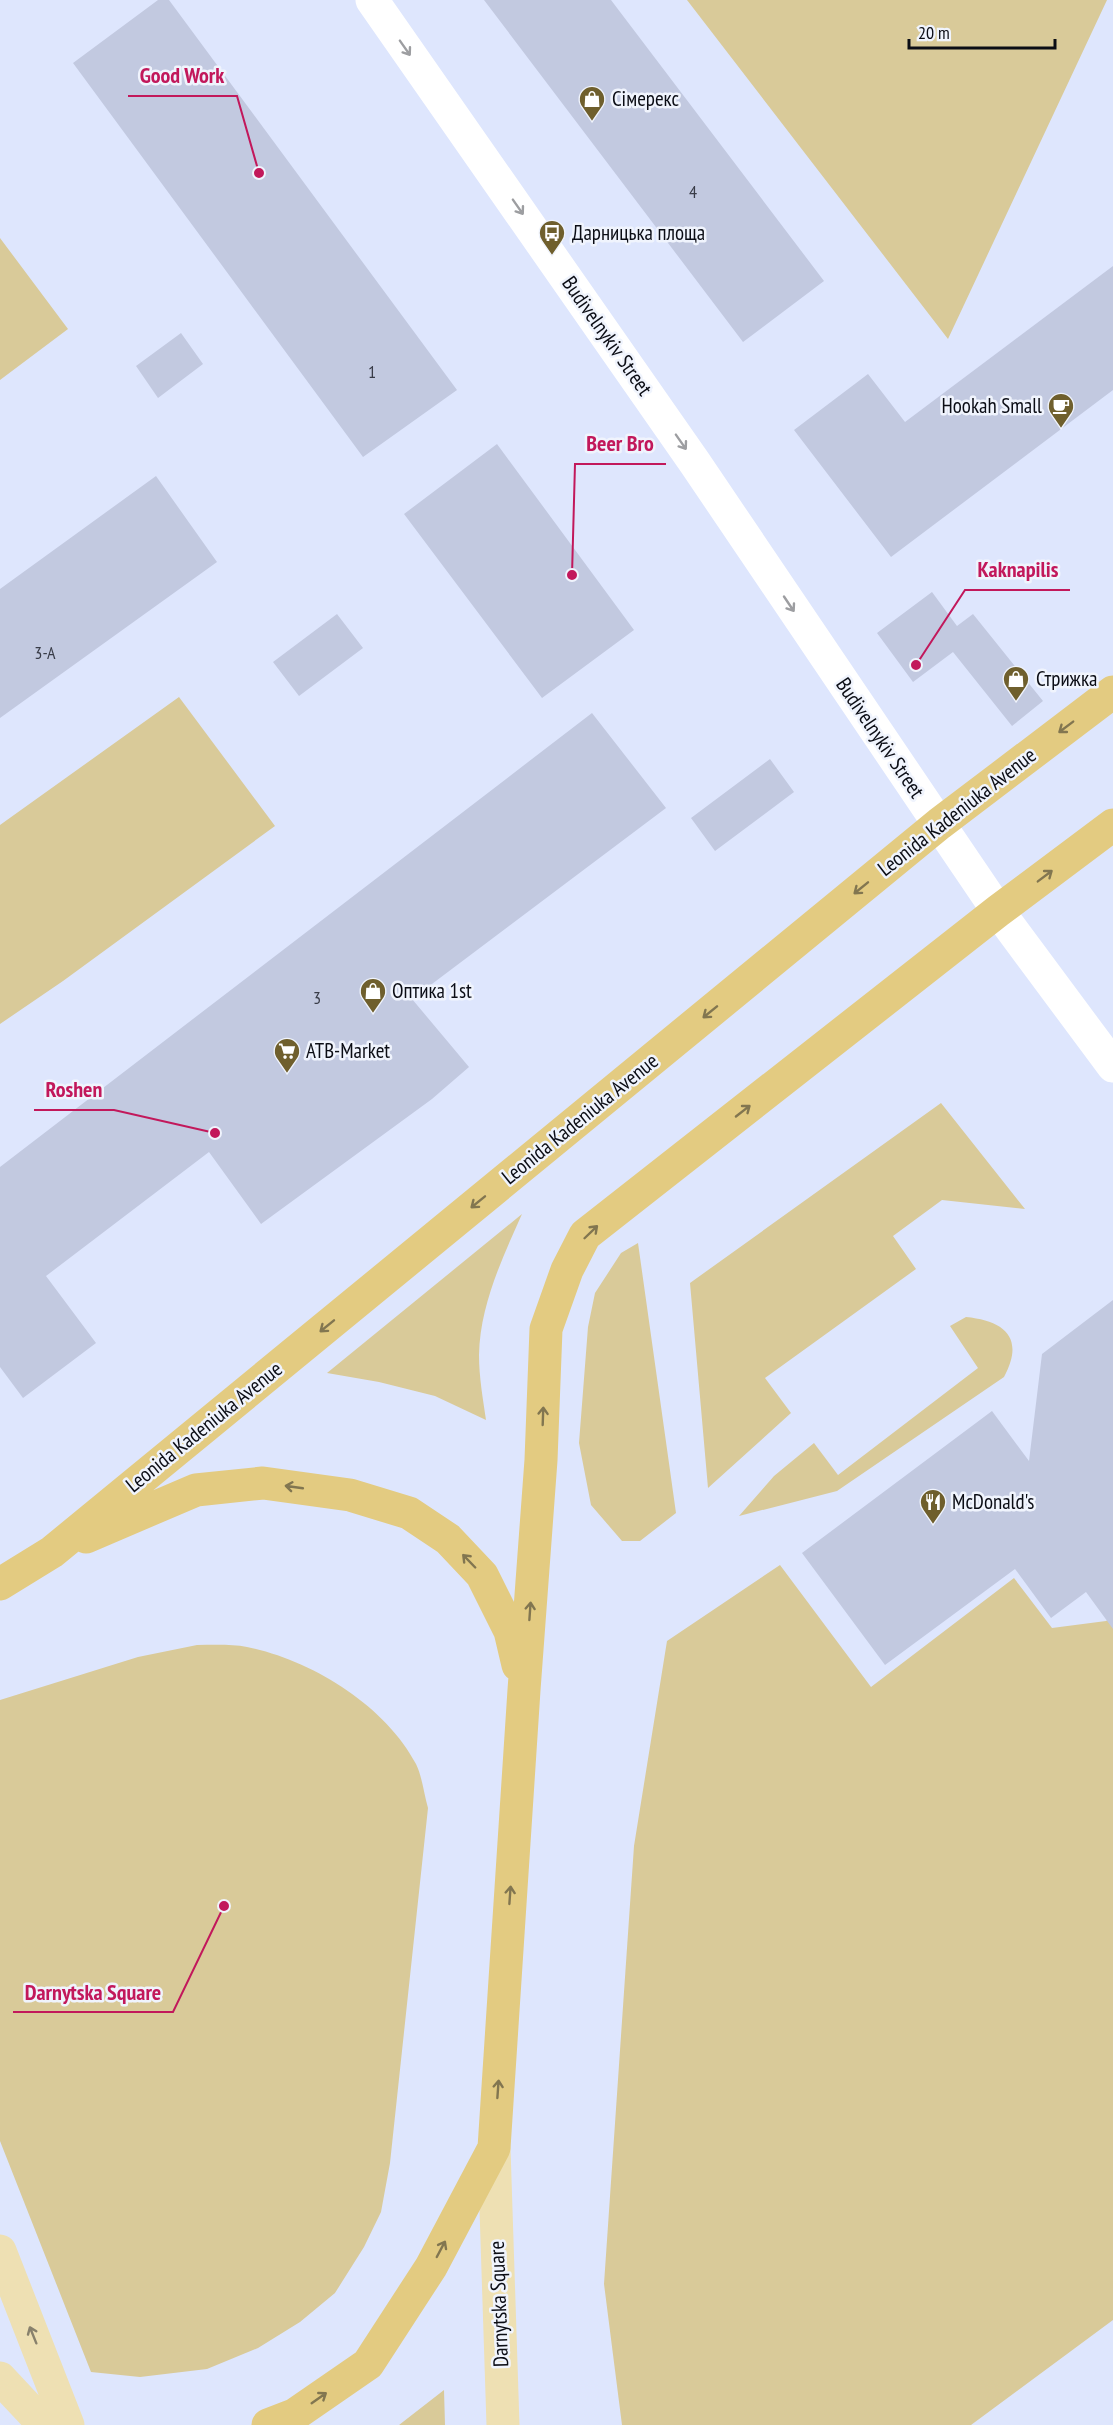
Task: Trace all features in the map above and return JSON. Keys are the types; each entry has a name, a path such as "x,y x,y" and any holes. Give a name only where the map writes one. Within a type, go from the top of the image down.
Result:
{"highway":[{"name":"Leonida Kadeniuka Avenue","path":"52,1552 939,824 1113,692"},
{"path":"524,1690 541,1460 546,1329 567,1270 585,1235 998,911 1113,825"},
{"path":"0,1584 52,1552 196,1490 263,1483 350,1495 408,1513 448,1539 482,1575 510,1631 524,1690"},
{"name":"Darnytska Square","path":"268,2425 294,2415 368,2364 431,2267 494,2148 524,1690"}],"main road":[{"name":"Darnytska Square","path":"494,2148 503,2425"},
{"path":"0,2251 69,2425"},
{"path":"0,2378 44,2425"}],"street":[{"name":"Budivelnykiv Street","path":"372,0 681,443 998,911 1113,1066"}],"shaded area":[{"path":"687,0 1107,0 948,339"},
{"path":"0,238 68,329 0,380"},
{"path":"179,697 275,826 63,981 0,1024 0,825"},
{"path":"941,1103 1025,1209 942,1200 893,1236 916,1269 765,1378 791,1413 708,1488 690,1283"},
{"path":"522,1214 493,1283 483,1318 479,1363 486,1420 435,1396 379,1382 327,1373"},
{"path":"638,1243 676,1513 640,1541 622,1541 591,1505 579,1443 588,1327 595,1293 621,1253"},
{"path":"966,1317 980,1319 1001,1327 1008,1334 1012,1352 1004,1377 837,1491 739,1516 774,1476 814,1443 838,1475 978,1368 950,1326"},
{"path":"780,1565 871,1687 1014,1578 1052,1628 1106,1621 1113,1616 1113,2320 971,2425 622,2425 604,2284 634,1846 667,1641"},
{"path":"197,1645 247,1647 296,1662 320,1674 366,1704 386,1723 418,1769 428,1808 390,2163 381,2212 364,2247 335,2293 300,2322 258,2348 207,2369 140,2377 91,2372 0,2141 0,1700 138,1657"},
{"path":"444,2390 445,2425 399,2425"}],"building":[{"path":"158,0 169,0 457,390 363,457 73,63"},
{"path":"484,0 611,0 824,281 743,342"},
{"path":"1113,266 1113,390 891,557 794,430 868,374 905,422"},
{"path":"181,333 203,364 158,398 136,366"},
{"path":"497,444 634,630 542,698 404,514"},
{"path":"156,476 217,562 0,718 0,589"},
{"path":"932,592 957,626 973,614 1043,701 1012,726 953,652 913,682 877,633"},
{"path":"337,614 363,648 299,696 273,662"},
{"path":"592,713 666,808 412,999 469,1067 432,1099 261,1224 209,1152 46,1276 96,1343 23,1398 0,1367 0,1167"},
{"path":"770,759 794,792 715,851 691,818"},
{"path":"1113,1300 1113,1629 1086,1592 1051,1618 1015,1569 885,1665 802,1553 992,1411 1029,1461 1042,1354"}],"place":[{"name":"Сімерекс","path":"592,122"},
{"name":"Good Work","path":"259,173"},
{"name":"Дарницька площа","path":"552,256"},
{"name":"Hookah Small","path":"1061,429"},
{"name":"Beer Bro","path":"572,575"},
{"name":"Kaknapilis","path":"916,665"},
{"name":"Стрижка","path":"1016,702"},
{"name":"Оптика 1st","path":"373,1014"},
{"name":"ATB-Market","path":"287,1074"},
{"name":"Roshen","path":"215,1133"},
{"name":"McDonald's","path":"933,1525"},
{"name":"Darnytska Square","path":"224,1906"}]}
